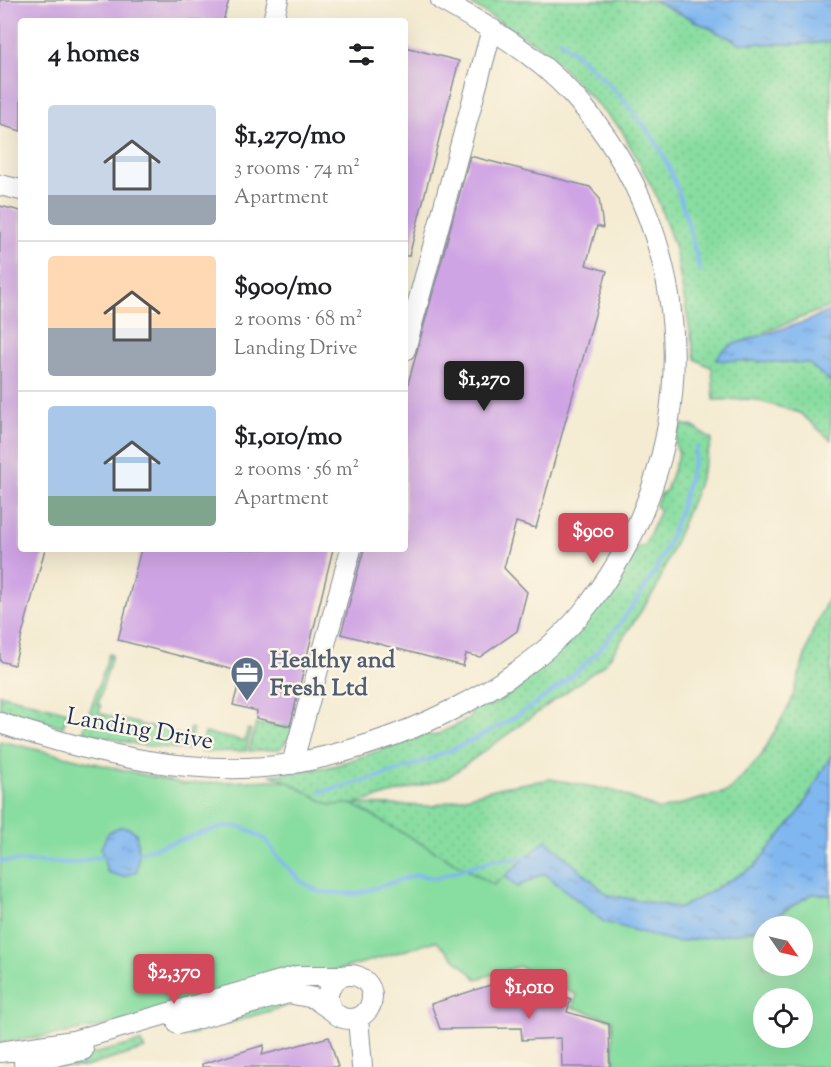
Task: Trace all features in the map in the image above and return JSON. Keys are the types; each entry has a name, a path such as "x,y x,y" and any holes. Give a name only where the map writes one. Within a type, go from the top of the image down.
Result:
{"street":[{"path":"274,18 278,0"},
{"name":"Landing Drive","path":"0,723 108,753 170,764 223,768 292,764 355,749 421,725 503,680 556,639 580,614 621,556 638,523 657,474 668,434 675,358 673,319 666,278 649,216 609,142 573,95 508,38 441,0"},
{"path":"408,339 492,29"},
{"path":"0,184 18,189"},
{"path":"292,764 350,552"},
{"path":"0,1052 73,1041 297,976 357,976 371,990 371,1003 358,1018 362,1067"},
{"path":"331,1010 328,991 341,976"},
{"path":"0,1065 53,1059 288,993 314,998 343,1018 358,1018"}],"green space":[{"path":"464,0 653,0 739,43 831,42 831,306 765,332 767,339 808,363 831,382 831,440 800,413 752,399 714,400 712,368 695,359 675,248 656,195 621,129 544,49"},
{"path":"680,424 694,427 712,440 697,488 656,589 606,663 447,778 355,804 433,806 502,787 551,779 615,791 660,810 729,791 761,756 791,702 812,633 831,592 831,755 801,810 754,867 681,908 608,895 546,840 604,922 831,895 812,916 753,916 753,967 701,971 183,785 288,782 271,775 334,766 427,734 434,736 469,719 471,712 483,704 489,707 520,688 522,678 612,584 636,548 645,545 660,510 655,506 661,493 666,491 679,453 675,444"},
{"path":"109,654 112,655 98,704 101,706 99,713 188,737 190,728 193,729 188,750 140,745 83,732"},
{"path":"0,694 68,712 63,727 0,708"},
{"path":"256,724 294,727 293,734 280,749 249,751"},
{"path":"248,729 251,730 246,751 200,752 205,733 244,741"},
{"path":"0,741 183,784 273,780 288,782 330,805 352,804 494,885 505,876 517,887 544,873 604,922 753,930 753,976 813,976 813,916 776,916 812,894 831,895 831,1067 614,1067 612,1020 572,1007 577,995 519,966 477,979 436,941 329,973 220,1001 166,1014 0,1043"},
{"path":"282,999 294,1004 182,1037 174,1030"},
{"path":"140,1042 145,1049 85,1067 41,1067"}],"water":[{"path":"653,0 831,0 831,42 739,43"},
{"path":"831,310 831,382 808,363 716,360 722,351 734,344 807,321"},
{"path":"831,755 831,895 812,894 776,916 753,916 753,930 751,931 677,942 604,922 544,873 517,887 505,876 546,840 608,895 681,908 754,867 801,810"},
{"path":"119,827 129,828 136,833 139,853 137,871 123,877 107,872 101,848 108,833"}],"building":[{"path":"0,0 229,0 224,18 18,18 18,130 0,125"},
{"path":"408,48 459,61 408,256"},
{"path":"470,156 590,187 599,198 603,228 597,226 586,265 607,271 536,528 516,522 504,568 527,592 517,631 480,657 466,654 463,666 341,634 363,552 408,552 408,384"},
{"path":"0,206 18,210 18,552 44,552 14,665 0,661"},
{"path":"140,552 332,552 290,726 256,718 257,711 233,705 242,672 118,640"},
{"path":"518,979 571,999 567,1012 609,1024 610,1067 562,1067 561,1038 522,1040 521,1028 440,1029 431,1004 506,980"},
{"path":"329,1037 338,1067 202,1067 202,1064 264,1045 262,1055"}],"waterway":[{"path":"560,40 629,106 662,153 675,181 700,271"},
{"path":"320,792 390,773 458,747 522,713 580,669 617,628 657,568 678,517 697,447"},
{"path":"139,853 225,826 243,827 266,840 279,859 302,882 319,892 356,894 416,875 436,878 493,860 527,858"},
{"path":"0,861 74,863 102,856"}],"place":[{"name":"Healthy and Fresh Ltd","path":"247,702"}]}
